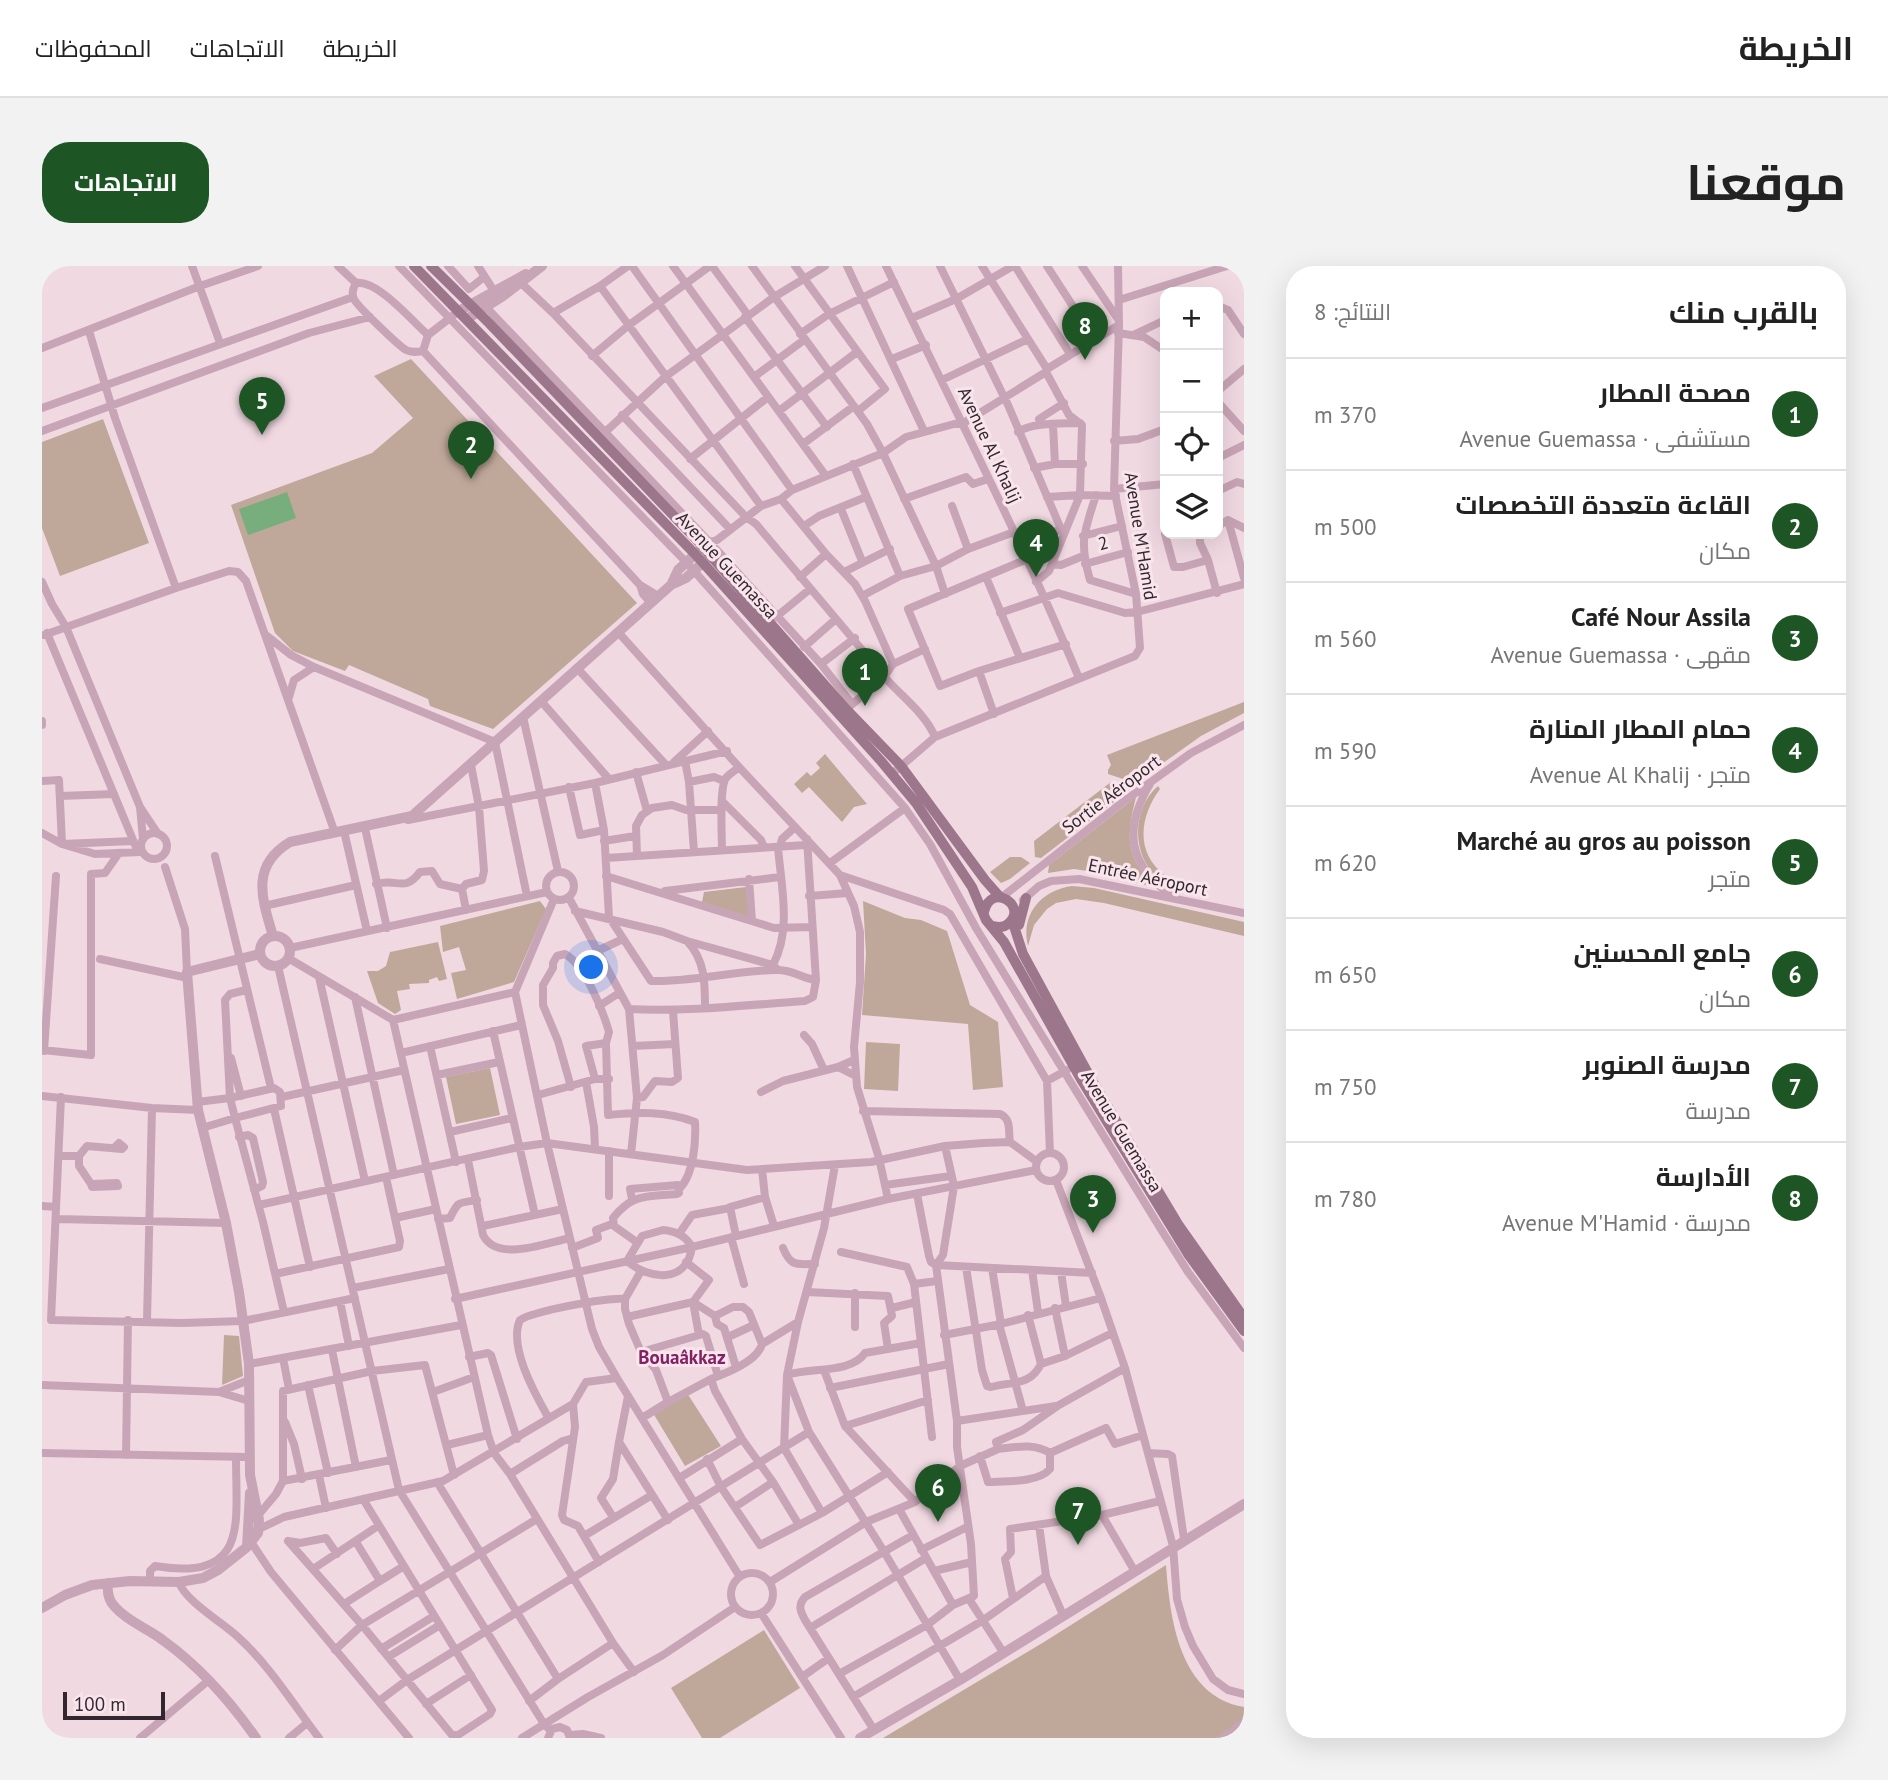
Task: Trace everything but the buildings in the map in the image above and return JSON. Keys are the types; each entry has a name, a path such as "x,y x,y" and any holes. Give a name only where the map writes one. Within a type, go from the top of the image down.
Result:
{"main road":[{"name":"Avenue Guemassa","path":"414,266 708,550 897,770 1001,897"},
{"name":"Avenue Guemassa","path":"430,266 478,308 601,435 849,706 897,770 972,887 984,912"},
{"path":"1001,897 1009,901 1013,915 1003,927 993,926 986,920 984,912 990,899 1001,897"},
{"path":"1018,942 1026,898"},
{"name":"Avenue Guemassa","path":"1013,915 1018,942 1073,1066 1214,1279 1244,1318"},
{"name":"Avenue Guemassa","path":"993,926 1073,1066 1188,1254 1244,1331"}],"street":[{"path":"192,266 220,343"},
{"path":"42,348 258,266"},
{"path":"338,266 356,283 369,283 382,292 428,335"},
{"name":"Avenue Guemassa","path":"399,266 686,562 905,808 930,844 976,928 1073,1066 1188,1272 1244,1348"},
{"path":"448,266 469,289 484,276"},
{"path":"478,266 494,291"},
{"path":"554,313 630,266 792,490"},
{"path":"673,266 826,476"},
{"path":"592,356 711,266 827,427"},
{"path":"752,266 856,409 883,453 936,566 945,594"},
{"path":"795,266 885,389 803,444"},
{"path":"847,266 924,431"},
{"name":"Avenue Al Khalij","path":"886,266 1014,532 1079,678"},
{"path":"940,266 1020,430 1034,468 1063,530"},
{"path":"982,266 1028,338 1069,415 1080,423 1083,429 1080,495 1063,530 1052,564 1046,575 1036,582"},
{"path":"912,318 956,299 1014,266 1070,354"},
{"path":"1047,266 1094,340"},
{"path":"1082,266 1119,326 1132,336 1144,337 1164,350"},
{"path":"1119,300 1227,266"},
{"path":"1238,266 1244,277"},
{"path":"601,435 666,377 746,316 821,267"},
{"path":"478,308 494,291 539,268"},
{"path":"422,351 428,335 521,283 539,268"},
{"name":"Avenue M'Hamid","path":"1079,678 1135,656 1141,644 1136,594 1115,492 1114,441 1119,326 1117,268"},
{"path":"754,377 830,314 894,282"},
{"path":"353,297 356,283"},
{"path":"521,283 554,313 635,402 746,517 756,524 855,638 934,737"},
{"path":"600,286 761,506"},
{"path":"353,297 405,350 422,351"},
{"path":"42,408 353,297"},
{"path":"1223,308 1228,310 1244,334"},
{"path":"42,431 309,333 370,317"},
{"path":"1132,336 1160,322"},
{"path":"401,820 419,811 671,585 694,571 708,550 730,529 761,506 781,499 792,490 883,453 906,437 962,424 1070,354 1119,326"},
{"path":"89,331 112,406 176,588"},
{"path":"942,380 1028,338"},
{"path":"892,359 926,345"},
{"path":"422,351 655,600"},
{"path":"779,411 857,352"},
{"path":"1223,387 1244,369"},
{"path":"690,459 768,397"},
{"path":"1020,430 1041,423 1064,403"},
{"path":"1223,406 1243,426"},
{"path":"622,415 730,529"},
{"path":"1041,423 1080,423"},
{"path":"1053,425 1055,464"},
{"path":"1114,441 1138,439 1160,431"},
{"path":"1223,456 1244,445"},
{"path":"853,464 900,576"},
{"path":"1034,468 1055,464 1083,464"},
{"path":"904,499 966,477 972,484 988,479"},
{"path":"1223,489 1237,482 1244,484"},
{"path":"1047,497 1096,495 1160,485"},
{"path":"1096,495 1083,536 1084,560 1090,580 1136,594"},
{"path":"804,526 819,516 866,498"},
{"path":"781,499 862,596 893,664"},
{"path":"952,506 968,549"},
{"path":"841,509 862,561"},
{"path":"1223,523 1228,520"},
{"path":"1228,520 1244,528"},
{"path":"1228,520 1244,578"},
{"path":"1083,536 1122,526"},
{"path":"1020,548 1063,530"},
{"path":"862,596 900,576 936,566 968,549 1014,532"},
{"path":"1167,539 1174,567 1208,560"},
{"path":"1200,539 1217,593"},
{"path":"844,572 890,549"},
{"path":"671,585 678,570 686,562 708,550"},
{"path":"708,550 821,664 849,706 884,677 893,664 925,649"},
{"name":"2","path":"1052,564 1061,565 1128,552"},
{"path":"800,577 826,554"},
{"path":"1025,560 908,609 940,686 1066,644"},
{"path":"164,867 140,852 133,841 45,634 218,573 238,572 248,587 340,832 367,931"},
{"path":"986,578 1020,658"},
{"path":"42,582 47,603 66,627 139,807 167,842 164,867 185,929 197,1106 226,1223 249,1364 249,1457 253,1518 251,1538 271,1572 409,1738"},
{"path":"1000,613 1053,594 1063,594 1125,613 1138,612 1244,584"},
{"path":"776,617 810,589"},
{"path":"804,647 836,619"},
{"path":"618,632 807,842 840,875 859,922 861,940 856,1076 888,1199"},
{"path":"266,635 291,655 314,667 495,742"},
{"path":"821,664 855,638"},
{"path":"288,698 295,680 314,667"},
{"path":"577,668 669,764"},
{"path":"979,671 994,714"},
{"path":"897,770 934,737 1079,678"},
{"path":"541,701 609,779"},
{"path":"523,717 558,871"},
{"name":"Sortie Aéroport","path":"1001,897 1152,782 1213,740 1244,724"},
{"path":"669,764 708,730"},
{"path":"495,742 527,896"},
{"path":"273,936 264,906 264,872 276,852 290,842 595,783 727,751"},
{"path":"685,761 694,852"},
{"path":"466,910 462,889 466,884 478,882 484,877 479,807 471,765"},
{"path":"722,850 724,781 739,767"},
{"path":"636,772 647,811"},
{"path":"689,782 713,777 724,781"},
{"path":"42,781 59,780 62,844"},
{"path":"1152,782 1134,817 1134,849 1153,880 1177,900"},
{"path":"595,783 604,831 609,917 651,981 705,978 775,967"},
{"path":"569,787 580,835 604,831"},
{"path":"60,796 114,794"},
{"path":"636,856 635,836 638,823 647,811 657,806 672,805 691,811 722,806"},
{"path":"722,806 761,841 764,847"},
{"path":"139,807 143,839 140,852"},
{"path":"830,863 905,808"},
{"path":"775,967 785,929 779,847 782,839 795,827"},
{"path":"365,828 387,928"},
{"path":"42,833 62,844 95,854 140,852"},
{"path":"143,839 149,834 158,834"},
{"path":"604,841 635,836"},
{"path":"62,844 133,841"},
{"path":"606,858 779,847 807,842"},
{"path":"629,1009 673,1011 805,1001 815,994 807,842"},
{"path":"151,859 162,857 166,851"},
{"path":"56,876 43,1051 91,1055 92,874 105,873 119,853"},
{"path":"215,856 271,1088"},
{"path":"376,884 408,883 414,881 420,872 432,871 440,884 462,889"},
{"path":"558,871 548,879 551,895 515,992 520,1025 586,1304 595,1338 617,1378 681,1477 740,1577"},
{"path":"278,966 289,953 367,931 527,896 551,895 563,900 569,898 574,891 574,882 569,874 558,871"},
{"path":"840,875 944,910 954,918 1046,1081 1050,1153"},
{"path":"606,876 700,903 752,922 785,929 811,927"},
{"path":"662,892 780,877"},
{"name":"Entrée Aéroport","path":"1013,915 1026,898 1048,882 1071,878 1102,882 1244,913"},
{"path":"749,879 752,922"},
{"path":"264,906 356,885"},
{"path":"700,903 705,886"},
{"path":"809,896 848,893"},
{"path":"569,898 629,1009 637,1098 631,1154"},
{"path":"575,911 596,917 609,917 798,972 816,980"},
{"path":"278,966 267,964 260,954 263,941 273,936 284,939 289,953 319,977 393,1020 515,992"},
{"path":"597,951 623,939"},
{"path":"687,941 699,958 705,978 705,1007"},
{"path":"100,960 188,975 260,954"},
{"path":"571,1087 558,1041 543,1005 543,985 557,956 565,954 573,959 592,990 610,1032 606,1042 608,1115"},
{"path":"278,966 399,1490 547,1731"},
{"path":"319,977 365,1181"},
{"path":"246,990 230,994 225,1000 230,1098 284,1312"},
{"path":"599,1006 619,993"},
{"path":"275,1274 399,1247 401,1244 355,997"},
{"path":"637,1098 643,1097 655,1081 677,1080 673,1011"},
{"path":"393,1020 461,1325 494,1453 510,1474 613,1643 634,1672"},
{"path":"401,1053 520,1025"},
{"path":"493,1031 535,1215"},
{"path":"804,1035 812,1044 824,1070"},
{"path":"595,1079 586,1046 606,1042"},
{"path":"633,1046 675,1044"},
{"path":"429,1046 456,1162"},
{"path":"228,1053 242,1096"},
{"path":"761,1092 783,1081 855,1060"},
{"path":"437,1075 499,1062"},
{"path":"1046,1081 1073,1066"},
{"path":"838,1067 856,1076"},
{"path":"282,1097 404,1070"},
{"path":"538,1095 595,1079 609,1079"},
{"path":"586,1082 595,1148"},
{"path":"42,1096 152,1108 197,1106 271,1088 277,1088 282,1097 281,1106 274,1109 202,1128"},
{"path":"61,1097 57,1219 47,1320 182,1323 243,1321 355,1298"},
{"path":"147,1321 152,1108"},
{"path":"274,1109 310,1267"},
{"path":"590,1112 608,1115 637,1111 665,1114 695,1122 691,1163 686,1179 679,1189 676,1184 631,1189 632,1199 621,1208 612,1224"},
{"path":"863,1111 1000,1114 1009,1122 1010,1142"},
{"path":"450,1132 512,1118"},
{"path":"259,1205 547,1143 747,1170 871,1162 879,1158 945,1146 1010,1142 1036,1165 1046,1181 1056,1180 1062,1174 1063,1162 1058,1155 1043,1154 1036,1165 954,1186 455,1299"},
{"path":"91,1184 79,1166 79,1156 87,1146 114,1148"},
{"path":"839,1674 927,1625 953,1605 974,1596 957,1447 957,1421 937,1282 936,1265 943,1255 954,1186 945,1146"},
{"path":"609,1151 609,1196"},
{"path":"58,1156 79,1156"},
{"path":"468,1160 483,1235 489,1244 504,1251 570,1238"},
{"path":"822,1513 784,1448 787,1375 797,1322 827,1214 835,1165"},
{"path":"762,1169 765,1197 774,1226"},
{"path":"885,1185 951,1176"},
{"path":"1056,1180 1125,1368 1173,1546 1177,1599 1193,1646 1213,1679 1228,1689 1241,1691"},
{"path":"917,1194 929,1256 931,1262 936,1265 1092,1273"},
{"path":"679,1234 692,1215 730,1208 765,1197"},
{"path":"438,1219 450,1218 453,1207 458,1203 477,1200"},
{"path":"42,1206 57,1207"},
{"path":"730,1208 733,1236 744,1284"},
{"path":"396,1218 436,1209"},
{"path":"483,1226 563,1209"},
{"path":"57,1219 226,1223"},
{"path":"612,1224 638,1243"},
{"path":"572,1248 598,1238 596,1230 612,1224"},
{"path":"663,1230 679,1234 689,1241 692,1247 686,1262 679,1269 664,1276 654,1276 641,1271 627,1261 646,1233 663,1230"},
{"path":"783,1248 793,1263 815,1264"},
{"path":"841,1252 907,1267 914,1284 932,1437"},
{"path":"627,1317 693,1302 709,1280 686,1262"},
{"path":"965,1267 985,1383 991,1387 1029,1381 1041,1364 1065,1356 1112,1333"},
{"path":"992,1268 1000,1324 1023,1411"},
{"path":"353,1288 449,1269"},
{"path":"1032,1270 1038,1312"},
{"path":"641,1271 625,1298 627,1317 641,1352 656,1370 668,1402"},
{"path":"1061,1272 1066,1306"},
{"path":"914,1284 937,1282"},
{"path":"807,1292 888,1296 892,1308 891,1317 884,1323 888,1349"},
{"path":"855,1293 855,1327"},
{"path":"548,1417 526,1371 518,1347 516,1329 522,1318 616,1297 625,1298"},
{"path":"944,1335 1000,1324 1038,1312 1101,1298"},
{"path":"340,1301 349,1346"},
{"path":"693,1302 715,1316 717,1324 724,1328 736,1367"},
{"path":"693,1302 699,1335"},
{"path":"892,1308 916,1302"},
{"path":"715,1316 733,1307 743,1307 749,1312 762,1344"},
{"path":"1055,1308 1065,1356"},
{"path":"1028,1315 1041,1364"},
{"path":"126,1455 128,1320"},
{"path":"642,1418 758,1354 762,1344 797,1322"},
{"path":"249,1364 461,1325"},
{"path":"727,1337 754,1325"},
{"path":"641,1352 699,1335 706,1336 715,1377 715,1391 742,1439 799,1525"},
{"path":"787,1375 807,1370 837,1368 860,1361 865,1353 920,1343"},
{"path":"332,1350 356,1468"},
{"path":"469,1357 488,1353 491,1355 517,1439"},
{"path":"284,1358 289,1389"},
{"path":"830,1388 949,1364"},
{"path":"253,1518 276,1494 283,1481 283,1391 337,1378 425,1365 454,1475"},
{"path":"998,1449 996,1441 1023,1430 1059,1405 1125,1368"},
{"path":"824,1370 845,1426 915,1502"},
{"path":"787,1375 809,1432 898,1574 960,1680"},
{"path":"433,1392 474,1377"},
{"path":"42,1608 65,1595 92,1585 179,1582 203,1578 218,1570 251,1538 284,1517 437,1482 454,1475 573,1404 586,1381 617,1378"},
{"path":"219,1392 249,1380"},
{"path":"42,1385 219,1392 249,1401"},
{"path":"308,1385 326,1508"},
{"path":"613,1517 601,1497 609,1487 615,1470 628,1396"},
{"path":"845,1426 928,1399"},
{"path":"573,1404 575,1427 562,1515 564,1520 578,1526 598,1562"},
{"path":"957,1421 1059,1405"},
{"path":"285,1422 294,1444 302,1479"},
{"path":"1050,1453 1106,1428 1115,1444 1143,1435"},
{"path":"1023,1430 1030,1445"},
{"path":"379,1701 407,1680 809,1432"},
{"path":"447,1445 488,1435"},
{"path":"510,1474 563,1441 573,1438"},
{"path":"681,1477 742,1439"},
{"path":"619,1442 668,1520"},
{"path":"771,1582 866,1522 915,1502 960,1466 980,1455 998,1449 1030,1445 1050,1453"},
{"path":"42,1453 249,1457"},
{"path":"980,1455 986,1481 990,1482 1041,1476 1050,1469 1050,1453"},
{"path":"1148,1454 1172,1456 1184,1539"},
{"path":"150,1581 150,1571 155,1566 183,1570 200,1569 213,1563 232,1544 236,1526 236,1457"},
{"path":"706,1459 721,1487 760,1545 822,1513 888,1472"},
{"path":"283,1481 391,1460"},
{"path":"615,1470 630,1461"},
{"path":"437,1482 558,1679"},
{"path":"735,1507 773,1482"},
{"path":"584,1536 652,1495"},
{"path":"337,1553 326,1538 300,1543 288,1541 362,1625 452,1735 458,1735 492,1712 363,1499"},
{"path":"1013,1598 1005,1559 1011,1552 1010,1529 1102,1515 1160,1501"},
{"path":"860,1738 960,1680 1244,1504"},
{"path":"899,1508 953,1605"},
{"path":"1102,1515 1134,1570"},
{"path":"335,1650 362,1625 537,1519"},
{"path":"1039,1525 1046,1576 1063,1615"},
{"path":"313,1569 378,1526"},
{"path":"810,1628 898,1574 967,1527"},
{"path":"874,1730 800,1610 803,1599 883,1550 913,1535"},
{"path":"356,1542 380,1581"},
{"path":"934,1571 972,1562"},
{"path":"344,1604 404,1566"},
{"path":"756,1573 771,1582 772,1600 768,1608 761,1613 747,1615 735,1607 731,1590 740,1577 756,1573"},
{"path":"853,1697 982,1621 1046,1576"},
{"path":"179,1582 188,1597 239,1638 261,1660 319,1738"},
{"path":"108,1583 108,1597 113,1606 163,1640 209,1680 256,1738"},
{"path":"969,1600 1003,1652"},
{"path":"547,1731 735,1607"},
{"path":"761,1613 841,1738"},
{"path":"382,1649 434,1616"},
{"path":"388,1657 440,1625"},
{"path":"529,1701 613,1643"},
{"path":"802,1677 829,1658"},
{"path":"426,1704 471,1675"},
{"path":"139,1738 209,1680"},
{"path":"1222,1738 1244,1722"},
{"path":"289,1738 307,1723"},
{"path":"522,1738 562,1727 570,1736 601,1738"}],"shaded area":[{"path":"411,359 637,603 493,729 430,706 428,699 349,665 345,671 293,651 275,633 231,505 372,453 413,418 374,376"},
{"path":"103,419 149,543 60,576 42,528 42,442"},
{"path":"287,492 296,518 248,535 239,509"},
{"path":"1244,702 1244,713 1201,736 1135,783 1108,774 1111,765 1107,755"},
{"path":"825,754 867,804 854,807 842,822 809,787 802,793 794,784 807,772 811,776 820,768 816,763"},
{"path":"1111,782 1131,789 1041,858 1035,857 1034,841"},
{"path":"1158,786 1160,789 1145,822 1145,845 1149,856 1166,876 1208,890 1207,895 1164,882 1145,862 1138,836 1139,822 1142,808"},
{"path":"1136,797 1130,825 1130,843 1135,860 1154,887 1074,869 1048,873 1049,865"},
{"path":"1010,857 1021,857 1030,863 1001,883 990,872"},
{"path":"746,887 749,918 702,902 704,892"},
{"path":"1061,888 1094,888 1244,922 1244,936 1104,903 1076,899 1056,903 1047,909 1034,925 1028,946 1026,934 1030,914 1043,898"},
{"path":"540,901 546,909 514,982 457,999 451,973 466,970 459,947 443,952 440,926"},
{"path":"863,901 947,931 970,1005 998,1022 1003,1087 973,1090 968,1024 862,1015 866,954"},
{"path":"438,942 447,979 439,981 437,977 429,980 429,983 409,984 410,989 397,991 401,1010 395,1014 378,1003 367,971 378,971 386,966 390,952"},
{"path":"866,1042 900,1044 898,1091 864,1089"},
{"path":"490,1068 500,1115 456,1124 446,1077"},
{"path":"224,1335 239,1336 243,1376 222,1385"},
{"path":"687,1393 721,1446 685,1466 653,1413"},
{"path":"1166,1565 1175,1630 1182,1652 1205,1688 1222,1700 1244,1707 1244,1738 883,1738 1044,1642"},
{"path":"764,1630 800,1688 720,1738 702,1738 671,1688"}],"place":[{"name":"الأدارسة","path":"1085,360"},
{"name":"Marché au gros au poisson","path":"262,435"},
{"name":"القاعة متعددة التخصصات","path":"471,479"},
{"name":"حمام المطار المنارة","path":"1036,577"},
{"name":"مصحة المطار","path":"865,706"},
{"name":"Café Nour Assila","path":"1093,1233"},
{"name":"جامع المحسنين","path":"938,1522"},
{"name":"مدرسة الصنوبر","path":"1078,1545"}],"district":[{"name":"Bouaâkkaz","path":"682,1357"}]}
